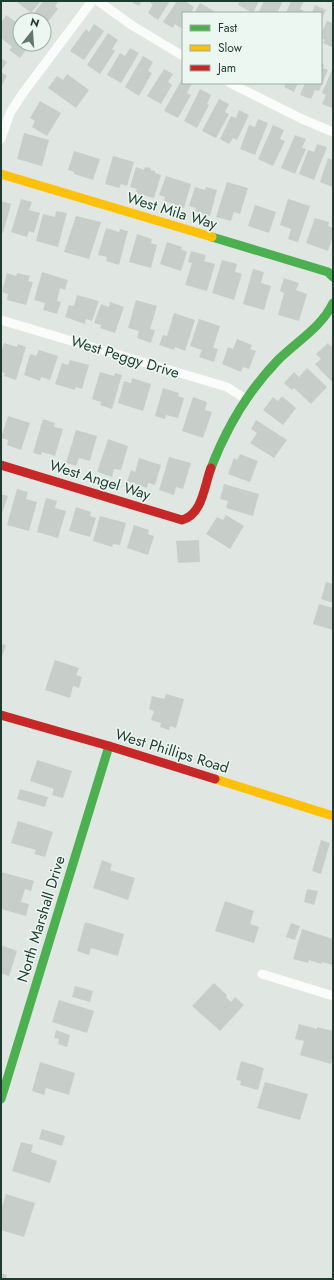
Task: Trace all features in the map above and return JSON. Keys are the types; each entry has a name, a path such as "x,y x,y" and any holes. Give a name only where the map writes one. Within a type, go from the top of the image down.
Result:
{"street":[{"path":"1,139 10,113 23,93 92,1"},
{"path":"98,1 133,26 182,55"},
{"path":"232,84 302,119 333,132"},
{"name":"West Mila Way","path":"1,174 328,272 333,277"},
{"path":"247,400 260,382 285,353 320,323 331,309 333,303"},
{"name":"West Peggy Drive","path":"1,320 227,387 247,400"},
{"name":"West Angel Way","path":"1,466 182,520 191,518 198,508 209,471 220,447 247,400"},
{"name":"West Phillips Road","path":"1,715 109,746 333,816"},
{"name":"North Marshall Drive","path":"1,1099 109,746"},
{"path":"262,974 333,996"}],"building":[{"path":"18,1 41,1 32,12 17,2"},
{"path":"43,1 59,1 55,6 58,9 52,17 52,12 35,12"},
{"path":"130,1 142,1 139,6"},
{"path":"151,1 170,1 158,20 148,13 153,4 150,3"},
{"path":"177,1 185,1 194,7 192,12 182,12 181,28 175,24 173,28 163,22"},
{"path":"240,1 259,1 254,12 238,5"},
{"path":"264,1 283,1 278,12 258,12"},
{"path":"291,1 304,1 300,9 304,12 286,12"},
{"path":"200,3 214,11 214,12 195,12"},
{"path":"315,5 326,10 322,18 322,12 312,12"},
{"path":"6,15 12,19 12,47 1,38 1,23"},
{"path":"333,20 332,47 323,43 325,40 322,38 322,32 327,21 332,23"},
{"path":"94,24 104,31 84,60 70,51 86,29 89,32"},
{"path":"108,33 118,40 112,49 115,51 100,74 87,65"},
{"path":"12,47 12,52 24,52 20,58 9,50"},
{"path":"130,48 139,53 121,83 107,75 120,53 125,56"},
{"path":"143,56 153,62 148,71 152,73 139,96 125,87"},
{"path":"1,58 7,62 1,71"},
{"path":"322,64 324,65 323,68 328,70 322,84"},
{"path":"164,69 173,74 168,82 172,85 161,104 147,96"},
{"path":"332,70 332,108 322,104 326,95 322,93"},
{"path":"1,72 7,76 1,87"},
{"path":"67,74 89,90 76,108 48,88 57,76 63,80"},
{"path":"182,79 182,84 191,85 187,93 191,95 178,118 164,111"},
{"path":"286,84 298,84 294,92 284,87"},
{"path":"305,84 322,84 319,91 315,90 311,99 300,95"},
{"path":"200,89 211,95 207,104 209,105 197,128 184,121"},
{"path":"219,99 229,104 225,112 229,114 216,138 202,131"},
{"path":"40,101 61,113 47,136 32,127 35,121 30,118"},
{"path":"239,110 249,115 237,140 233,138 229,144 220,139 231,116 236,118"},
{"path":"258,119 268,123 255,155 240,149 249,125 255,127"},
{"path":"273,125 284,130 280,139 285,141 273,166 258,159"},
{"path":"24,133 49,140 42,166 17,159"},
{"path":"295,135 306,139 302,148 306,149 295,174 281,168"},
{"path":"317,144 327,147 314,180 299,174 308,150 314,152"},
{"path":"74,151 100,159 93,180 74,174 74,172 68,170"},
{"path":"113,156 134,162 127,186 121,184 119,188 105,184"},
{"path":"328,158 333,160 333,187 320,182"},
{"path":"136,167 144,170 145,167 151,168 150,170 161,175 154,198 135,193 137,189 130,187"},
{"path":"166,176 191,184 184,208 164,201 165,197 159,195"},
{"path":"227,182 248,188 240,214 234,212 231,221 216,217"},
{"path":"195,187 205,190 206,187 217,190 210,216 195,211 196,208 189,206"},
{"path":"21,199 32,202 29,210 40,213 34,233 29,231 27,237 11,232"},
{"path":"288,199 310,206 298,242 288,239 291,229 280,225"},
{"path":"1,201 11,204 3,233 1,232"},
{"path":"255,205 276,212 269,233 248,226"},
{"path":"56,211 67,213 58,247 36,241 43,214 55,217"},
{"path":"76,216 101,222 89,259 64,252"},
{"path":"315,218 329,222 328,226 333,228 333,235 328,251 306,243"},
{"path":"106,228 119,232 120,229 128,231 119,265 106,261 107,257 98,255"},
{"path":"137,234 152,239 151,243 157,245 151,268 129,262"},
{"path":"167,242 182,247 181,249 187,252 181,271 160,264"},
{"path":"191,251 206,255 204,261 215,264 207,291 185,285 192,263 188,262"},
{"path":"222,260 237,264 235,272 242,274 234,300 212,293"},
{"path":"253,269 264,272 261,283 271,286 264,310 243,304"},
{"path":"42,272 68,280 65,290 60,288 57,301 61,302 57,314 43,310 45,303 34,300"},
{"path":"7,273 16,276 17,273 30,276 28,281 33,282 26,305 7,300 8,294 2,292"},
{"path":"284,278 299,283 296,290 307,294 299,321 278,315 284,293 280,291"},
{"path":"77,295 99,301 92,321 86,319 85,324 65,317 69,305 74,306"},
{"path":"136,300 157,306 150,329 155,330 151,343 137,338 139,331 128,328"},
{"path":"110,302 124,307 115,333 100,328 101,325 94,323 101,304 109,307"},
{"path":"174,313 195,320 185,351 175,347 174,350 159,345 163,335 167,336"},
{"path":"199,319 220,326 213,348 218,349 214,362 199,357 202,350 190,346"},
{"path":"237,339 252,345 250,349 256,351 249,369 243,367 241,372 222,364 228,347 233,349"},
{"path":"4,343 17,347 18,344 26,347 16,380 4,376 5,373 1,372 1,353"},
{"path":"328,343 333,348 333,383 315,364 321,359 316,354"},
{"path":"39,350 58,356 50,380 41,377 40,381 24,375 30,354 36,356"},
{"path":"70,360 89,365 82,389 76,387 75,390 55,384 62,363 68,365"},
{"path":"307,368 327,387 311,404 294,388 292,390 284,383 294,372 299,377"},
{"path":"100,372 114,376 115,373 122,375 112,409 100,405 101,402 92,399"},
{"path":"132,378 151,384 143,411 118,403 124,381 131,383"},
{"path":"163,388 179,393 178,396 184,398 178,418 166,415 165,419 155,416"},
{"path":"282,396 296,408 283,425 263,410 273,397 278,401"},
{"path":"193,397 207,402 205,410 212,412 203,438 182,431"},
{"path":"8,416 30,423 21,450 7,445 8,440 1,438"},
{"path":"43,419 55,423 54,427 63,429 55,456 42,452 41,455 33,453"},
{"path":"256,420 287,440 274,458 250,443 257,433 251,429"},
{"path":"76,430 97,436 90,461 79,458 76,466 66,463"},
{"path":"108,439 128,446 121,470 114,469 112,477 97,472"},
{"path":"240,454 258,461 250,482 228,474 234,458 237,460"},
{"path":"169,457 191,463 183,489 176,487 174,495 159,490"},
{"path":"139,458 161,465 155,485 148,483 147,488 127,481 131,470 135,472"},
{"path":"224,484 259,494 253,516 226,508 228,501 220,499"},
{"path":"17,489 28,492 26,499 37,502 29,531 7,525"},
{"path":"1,494 8,496 1,516"},
{"path":"46,498 57,501 55,508 66,511 58,538 37,532"},
{"path":"76,507 91,512 90,516 96,518 90,537 69,531"},
{"path":"226,515 244,526 230,549 206,534 217,517 223,520"},
{"path":"100,516 126,523 120,545 113,544 112,547 93,541"},
{"path":"134,525 149,530 148,534 154,536 148,555 127,548"},
{"path":"199,540 200,562 178,563 176,541"},
{"path":"326,582 333,584 333,603 321,599"},
{"path":"319,604 333,608 333,630 313,624"},
{"path":"1,644 6,645 1,659"},
{"path":"55,660 79,668 76,675 82,677 79,688 73,686 70,698 45,690"},
{"path":"166,694 184,699 176,728 170,726 169,730 160,727 161,723 151,720 154,711 149,709 152,696 164,699"},
{"path":"37,760 72,771 63,798 52,795 54,789 30,781"},
{"path":"20,789 48,797 45,807 17,799"},
{"path":"18,821 53,832 45,857 34,854 36,850 11,843"},
{"path":"321,840 330,843 321,874 312,871"},
{"path":"102,860 112,864 110,870 135,878 128,900 93,888"},
{"path":"1,872 34,881 31,891 25,889 21,902 29,904 26,916 1,909"},
{"path":"307,889 318,891 314,905 304,902"},
{"path":"225,901 254,911 250,924 259,927 254,943 215,931"},
{"path":"85,922 124,934 118,956 91,948 89,955 77,951"},
{"path":"291,923 300,926 295,940 286,937"},
{"path":"302,929 333,939 333,965 322,962 321,964 309,960 308,963 293,959"},
{"path":"1,945 17,951 9,976 1,973"},
{"path":"214,983 227,995 226,997 231,1002 235,997 244,1005 220,1031 192,1006"},
{"path":"75,986 93,991 90,1002 72,997"},
{"path":"59,1000 94,1011 87,1033 52,1022"},
{"path":"299,1024 317,1029 317,1027 333,1031 333,1056 331,1064 300,1055 304,1041 295,1039"},
{"path":"56,1030 70,1035 67,1047 58,1044 59,1039 54,1038"},
{"path":"241,1061 264,1068 258,1090 240,1085 241,1081 236,1080"},
{"path":"40,1062 75,1073 69,1095 46,1088 44,1095 32,1091"},
{"path":"265,1082 308,1094 300,1120 257,1108"},
{"path":"42,1129 65,1136 62,1146 39,1139"},
{"path":"21,1142 33,1145 31,1152 57,1161 50,1183 12,1171"},
{"path":"6,1194 35,1203 24,1237 1,1230 1,1210"},
{"path":"1,1273 7,1275 6,1279 1,1279"}],"traffic: fast":[{"path":"212,237 328,272 333,277"},
{"path":"211,468 231,425 257,384 285,353 322,320 333,303"},
{"path":"1,1099 109,746"}],"traffic: slow":[{"path":"1,174 212,237"},
{"path":"215,779 333,816"}],"traffic: jam":[{"path":"1,465 182,520 189,517 199,506 211,468"},
{"path":"1,715 109,746 215,779"}]}
